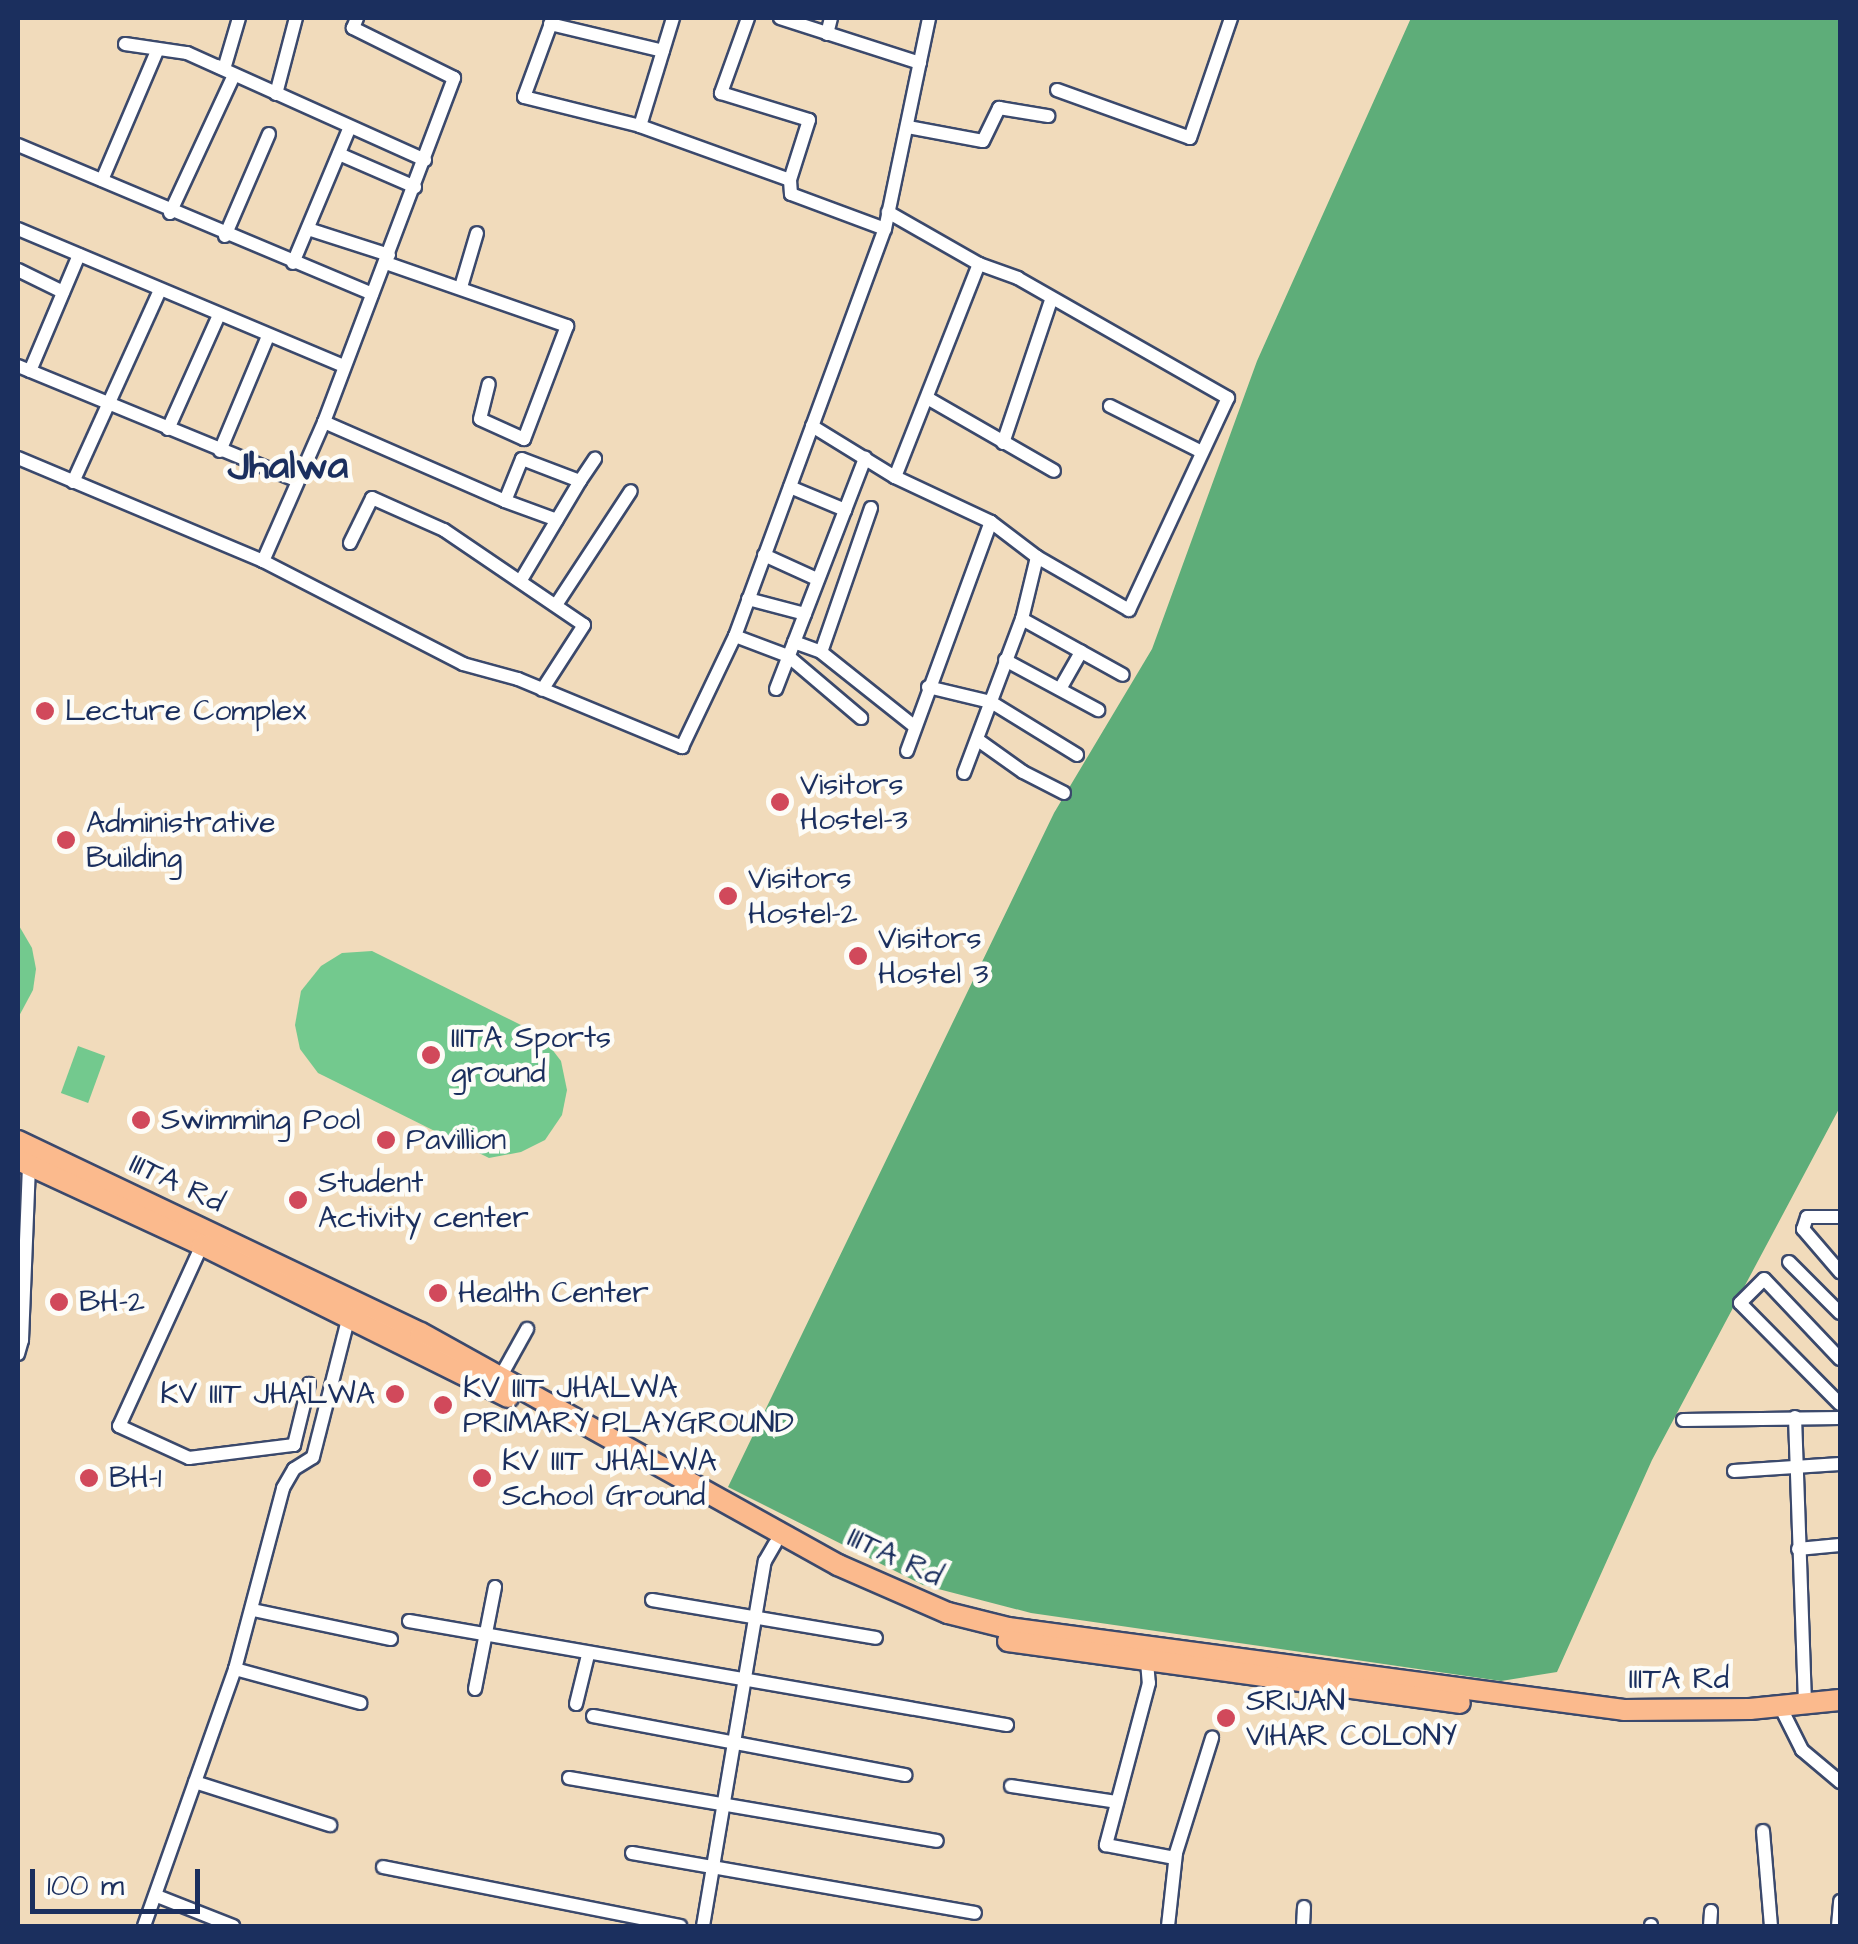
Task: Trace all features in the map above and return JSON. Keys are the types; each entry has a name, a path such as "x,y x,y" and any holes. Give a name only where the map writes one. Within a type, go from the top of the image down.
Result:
{"main road":[{"name":"IIITA Rd","path":"18,1141 421,1333 497,1384 776,1544 940,1624 1044,1648 1613,1722 1840,1713"},
{"name":"IIITA Rd","path":"23,1162 497,1384 838,1564 924,1604 974,1620 1624,1710 1783,1714 1805,1705 1840,1700"}],"street":[{"path":"217,66 224,68 239,18"},
{"path":"276,94 296,18"},
{"path":"263,561 324,422 454,78 352,28 357,18"},
{"path":"640,126 673,18"},
{"path":"748,18 721,93 810,120 790,180 791,194 884,229"},
{"path":"780,18 920,63"},
{"path":"827,34 831,18"},
{"path":"18,458 263,561 464,664 542,690 682,747 735,636 884,229 929,18"},
{"path":"1057,90 1190,138 1231,18"},
{"path":"662,51 552,21 524,97 640,126 790,180"},
{"path":"125,44 187,53 425,160"},
{"path":"102,180 158,49"},
{"path":"170,213 234,74"},
{"path":"908,127 982,141 999,108 1048,116"},
{"path":"293,263 350,127"},
{"path":"225,236 270,134"},
{"path":"18,146 225,236 372,294"},
{"path":"339,154 415,187"},
{"path":"812,426 896,477 991,522 1037,558 1130,610 1228,398 1018,278 980,264 888,212"},
{"path":"18,229 344,366"},
{"path":"308,229 567,326 524,439 480,418 489,384"},
{"path":"461,286 476,233"},
{"path":"79,255 24,369 296,480"},
{"path":"896,477 980,264"},
{"path":"18,270 64,292"},
{"path":"72,482 160,290"},
{"path":"1003,442 1051,300"},
{"path":"168,429 220,315"},
{"path":"220,450 268,336"},
{"path":"929,400 1054,470"},
{"path":"1110,406 1202,452"},
{"path":"324,422 557,520"},
{"path":"505,501 522,458 580,482"},
{"path":"776,689 865,458"},
{"path":"520,580 594,459"},
{"path":"790,487 845,510"},
{"path":"556,605 632,490"},
{"path":"350,543 372,498 444,530 584,625 542,690"},
{"path":"822,652 870,508"},
{"path":"907,751 991,522"},
{"path":"764,556 817,579"},
{"path":"964,773 1022,619 1037,558"},
{"path":"748,599 805,614"},
{"path":"1022,619 1123,675"},
{"path":"735,636 822,652 914,726"},
{"path":"791,649 861,718"},
{"path":"1060,690 1081,652"},
{"path":"1005,660 1098,710"},
{"path":"928,687 991,702 1076,755"},
{"path":"978,740 1023,772 1064,792"},
{"path":"18,1354 22,1340 23,1162"},
{"path":"1838,1266 1802,1229 1807,1217 1840,1217"},
{"path":"202,1245 119,1426 189,1458 294,1444 309,1384"},
{"path":"1789,1262 1840,1313"},
{"path":"1840,1360 1764,1279 1740,1302 1840,1404"},
{"path":"144,1926 235,1669 283,1488 294,1469 312,1456 349,1316"},
{"path":"497,1384 527,1329"},
{"path":"1795,1417 1805,1705"},
{"path":"1683,1420 1840,1418"},
{"path":"1734,1471 1840,1464"},
{"path":"704,1926 765,1561 776,1544"},
{"path":"1798,1549 1840,1544"},
{"path":"475,1690 495,1587"},
{"path":"652,1600 876,1638"},
{"path":"253,1610 391,1639"},
{"path":"409,1621 1007,1726"},
{"path":"576,1704 588,1655"},
{"path":"1147,1662 1150,1683 1106,1845 1175,1858"},
{"path":"235,1669 360,1703"},
{"path":"1783,1714 1802,1750 1840,1782"},
{"path":"593,1716 905,1775"},
{"path":"1168,1926 1175,1858 1212,1738"},
{"path":"569,1778 937,1841"},
{"path":"195,1782 330,1825"},
{"path":"1011,1786 1117,1802"},
{"path":"1763,1831 1770,1926"},
{"path":"632,1853 975,1913"},
{"path":"383,1867 680,1926"},
{"path":"157,1896 233,1926"},
{"path":"1838,1926 1840,1901"},
{"path":"1304,1907 1304,1926"},
{"path":"1710,1926 1711,1911"}],"green space":[{"path":"1411,18 1840,18 1840,1107 1652,1460 1557,1672 1501,1681 1031,1613 923,1585 728,1487 1054,813 1152,649 1257,361"},
{"path":"18,924 32,948 36,969 33,990 18,1018"},
{"name":"IIITA Sports ground","path":"372,951 541,1035 561,1061 567,1090 562,1115 545,1140 521,1152 489,1158 318,1073 300,1049 295,1025 301,991 321,966 342,953"},
{"path":"78,1046 105,1056 88,1103 61,1093"}],"place":[{"name":"Lecture Complex","path":"45,711"},
{"name":"Visitors Hostel-3","path":"780,802"},
{"name":"Administrative Building","path":"66,840"},
{"name":"Visitors Hostel-2","path":"728,896"},
{"name":"Visitors Hostel 3","path":"858,956"},
{"name":"IIITA Sports ground","path":"431,1055"},
{"name":"Swimming Pool","path":"141,1120"},
{"name":"Pavillion","path":"386,1140"},
{"name":"Student Activity center","path":"298,1200"},
{"name":"Health Center","path":"438,1293"},
{"name":"BH-2","path":"59,1302"},
{"name":"KV IIIT JHALWA","path":"395,1394"},
{"name":"KV IIIT JHALWA PRIMARY PLAYGROUND","path":"443,1405"},
{"name":"BH-1","path":"89,1478"},
{"name":"KV IIIT JHALWA School Ground","path":"482,1478"},
{"name":"SRIJAN VIHAR COLONY","path":"1226,1718"}],"district":[{"name":"Jhalwa","path":"288,467"}]}
